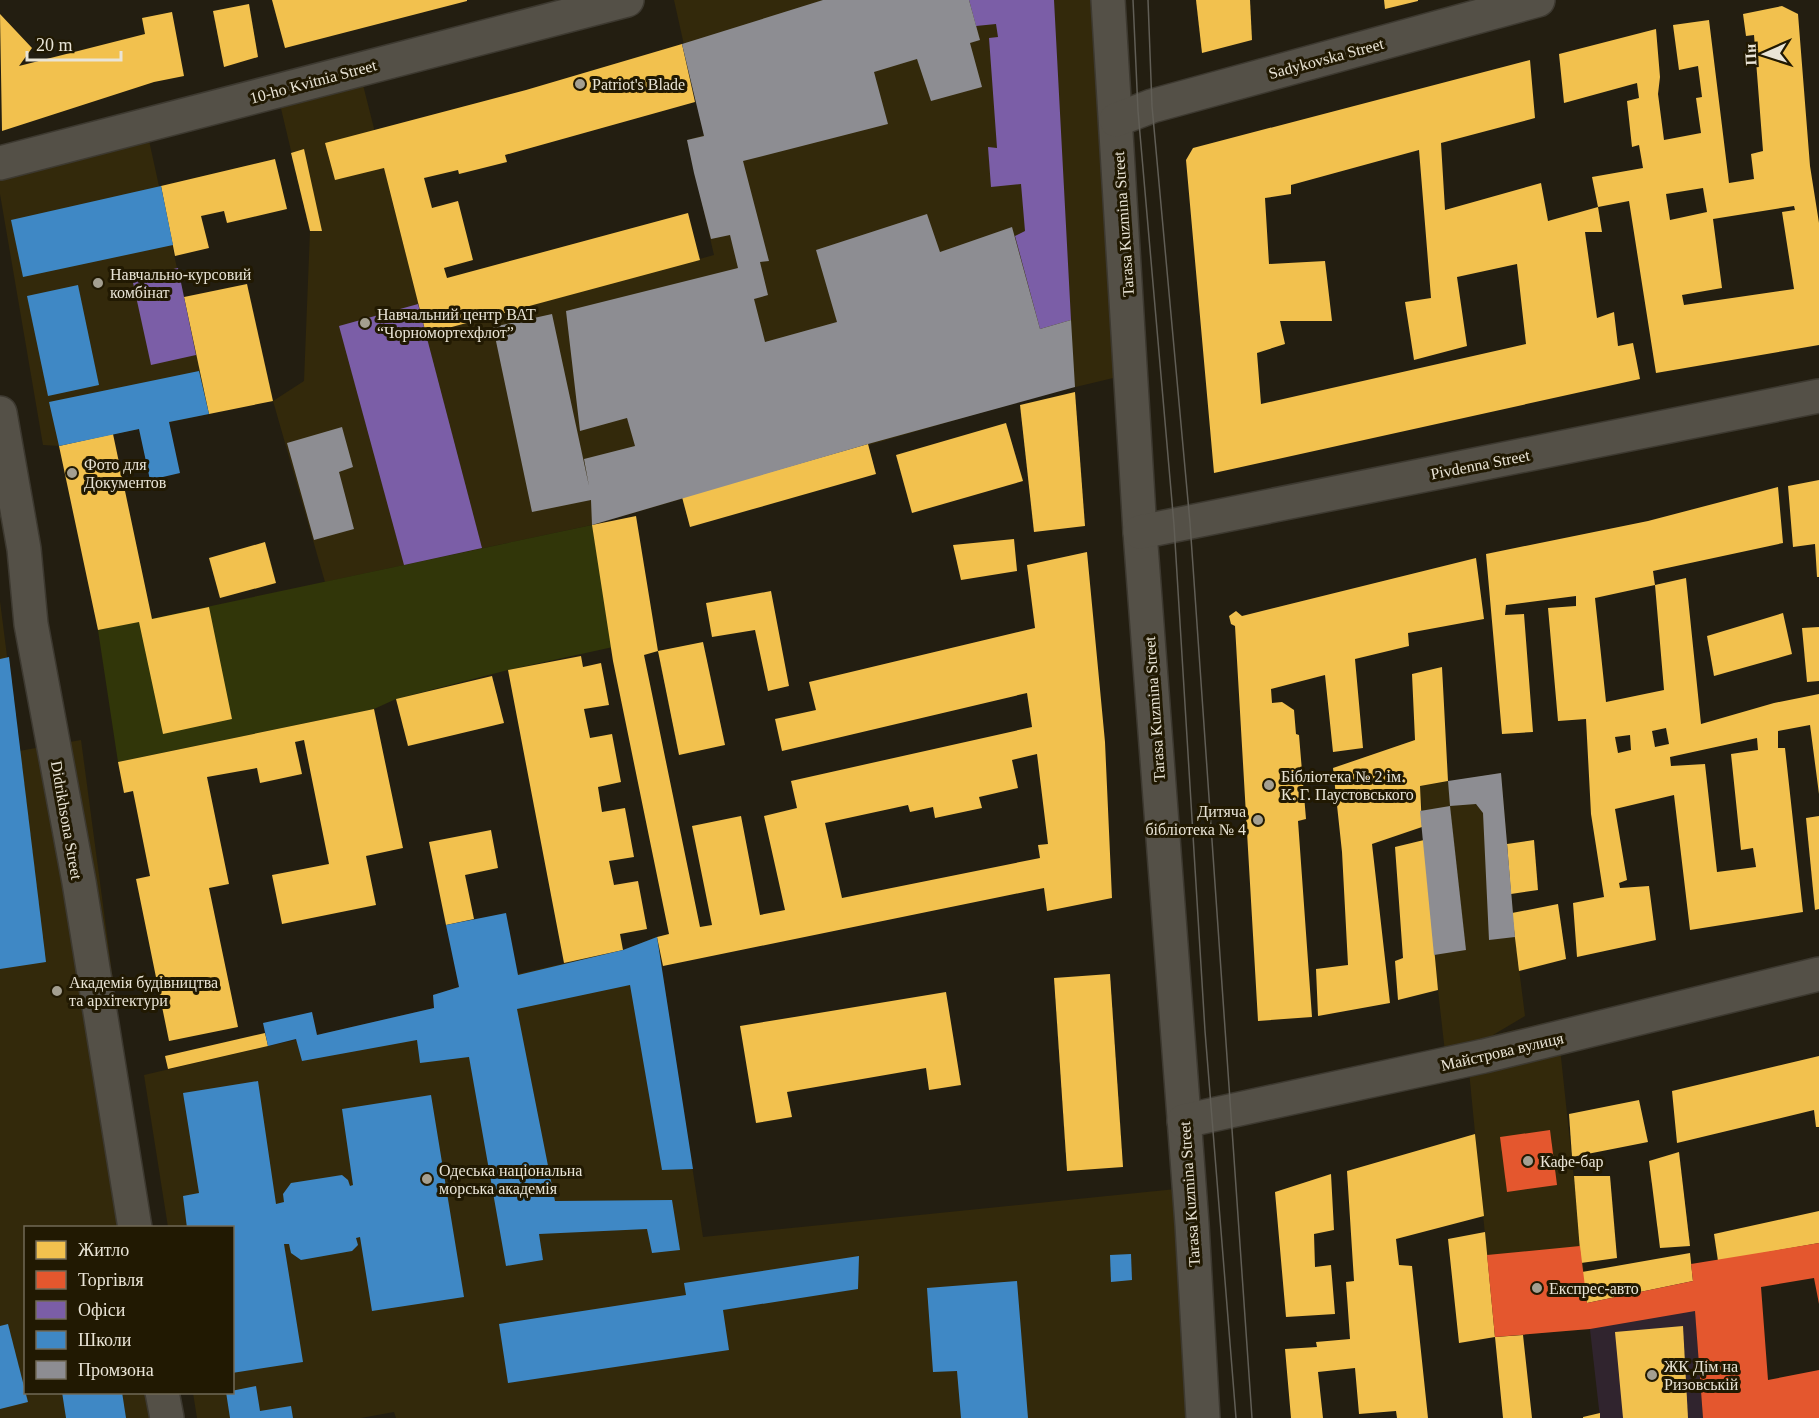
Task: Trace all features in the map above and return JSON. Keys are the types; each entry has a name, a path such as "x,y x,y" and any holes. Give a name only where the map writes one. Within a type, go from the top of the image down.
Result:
{"street":[{"name":"10-ho Kvitnia Street","path":"0,163 627,0"},
{"name":"Tarasa Kuzmina Street","path":"1108,0 1140,532 1192,1224 1203,1418"},
{"name":"Sadykovska Street","path":"1116,120 1152,106 1538,0"},
{"name":"Pivdenna Street","path":"1140,532 1819,396"},
{"name":"Didrikhsona Street","path":"0,413 24,549 31,624 83,904 135,1226"},
{"name":"Майстрова вулиця","path":"1184,1121 1484,1056 1819,974"},
{"path":"162,1394 167,1418"}],"shaded area":[{"path":"674,0 1108,0 1130,374 1042,395 592,525 325,582 273,401 304,381 310,231 279,100 361,77 426,334 714,255 687,140 704,135"},
{"name":"Навчально-курсовий комбінат","path":"148,136 209,414 59,446 43,445 0,194 0,178"},
{"name":"Академія будівництва та архітектури","path":"0,601 19,751 81,740 146,1226 24,1226 24,1394 169,1394 172,1418 0,1418"},
{"path":"1501,773 1515,937 1525,1016 1493,1035 1557,1020 1590,1329 1495,1337 1468,1061 1446,1061 1434,955 1420,786"},
{"name":"Одеська національна морська академія","path":"657,937 703,1237 1186,1188 1200,1418 396,1418 394,1412 361,1418 197,1418 193,1394 234,1394 234,1226 168,1226 144,1075 434,1008 433,995 459,987 623,950"},
{"path":"1693,1281 1703,1418 1600,1418 1587,1303"}],"green space":[{"path":"592,525 613,647 508,670 396,699 374,709 118,762 98,630"}],"building: Житло":[{"path":"272,0 467,0 467,1 285,48"},
{"path":"1196,0 1250,0 1252,40 1202,53"},
{"path":"1384,0 1418,0 1418,1 1385,9"},
{"path":"249,4 258,57 224,67 213,11"},
{"path":"1782,6 1798,14 1810,166 1819,223 1819,345 1656,373 1629,201 1598,207 1592,177 1643,168 1639,145 1632,147 1627,101 1639,98 1637,83 1564,103 1559,54 1656,29 1660,77 1658,94 1664,140 1701,133 1696,98 1702,97 1698,66 1679,70 1673,25 1709,20 1729,183 1754,179 1751,154 1763,151 1754,35 1746,36 1743,14","holes":["1703,188 1707,212 1670,220 1666,194","1794,206 1795,210 1782,212 1794,289 1684,305 1682,295 1722,288 1713,219"]},
{"path":"172,12 184,76 154,82 2,131 0,14 32,48 19,66 145,34 142,18"},
{"path":"682,44 695,102 505,155 507,162 459,174 458,170 424,178 432,208 458,201 473,260 444,268 447,278 688,213 700,260 426,334 384,168 335,180 325,143 526,90"},
{"path":"1530,60 1535,118 1441,143 1445,210 1541,183 1548,221 1598,207 1602,232 1585,232 1597,318 1614,312 1618,346 1633,343 1640,379 1214,473 1186,160 1193,148","holes":["1419,150 1431,298 1405,302 1414,360 1467,346 1457,277 1517,264 1526,344 1261,404 1257,353 1285,344 1280,321 1332,321 1325,261 1269,264 1265,198 1291,194 1291,185"]},
{"path":"304,149 322,231 310,231 291,153"},
{"path":"275,159 287,209 227,223 224,211 201,216 209,248 175,256 161,186"},
{"path":"247,284 273,401 209,414 184,297"},
{"path":"1075,392 1085,526 1034,532 1020,405"},
{"path":"1006,423 1023,481 912,513 896,455"},
{"path":"113,434 152,619 209,607 232,719 163,734 139,622 98,630 59,446"},
{"path":"868,444 876,474 690,527 682,497"},
{"path":"1819,480 1819,577 1817,577 1815,544 1793,547 1788,486"},
{"path":"1778,487 1783,543 1653,571 1655,585 1686,578 1701,724 1774,703 1819,694 1819,794 1810,725 1778,731 1778,748 1785,748 1803,912 1690,930 1674,795 1615,809 1627,880 1619,883 1620,888 1649,886 1656,940 1577,957 1573,903 1604,897 1591,814 1586,719 1558,721 1548,608 1576,606 1576,596 1506,605 1505,615 1524,614 1533,732 1502,734 1486,554 1648,521","holes":["1655,585 1664,690 1606,702 1595,598","1666,728 1669,744 1655,747 1652,731","1630,735 1631,750 1618,753 1615,737","1757,738 1758,750 1731,754 1741,850 1753,848 1756,867 1717,872 1705,764 1671,766 1670,757"]},
{"path":"636,516 658,651 644,655 700,927 712,925 692,826 741,816 760,915 785,910 764,816 797,808 791,781 1032,727 1027,693 782,751 775,719 816,710 809,682 1035,628 1027,565 1087,552 1105,742 1112,898 1047,911 1044,888 663,966 657,937 669,934 613,661 592,525","holes":["1037,754 1048,844 1038,845 1040,858 842,898 825,823 908,805 910,812 933,807 935,818 982,808 979,797 1018,788 1012,760"]},
{"path":"1014,539 1017,571 961,580 953,545"},
{"path":"265,542 276,583 220,598 209,558"},
{"path":"1476,558 1484,619 1408,633 1409,646 1355,659 1363,748 1333,752 1325,675 1271,689 1272,703 1282,702 1294,710 1296,734 1299,735 1306,819 1298,821 1312,1017 1258,1021 1235,626 1231,624 1229,616 1236,611 1242,616"},
{"path":"771,591 789,686 768,691 755,630 712,637 706,603"},
{"path":"1783,613 1792,654 1714,676 1707,636"},
{"path":"1819,627 1819,681 1807,682 1802,628"},
{"path":"703,642 725,745 679,755 658,651"},
{"path":"581,656 583,667 601,663 609,705 584,709 590,738 612,734 621,782 598,787 602,812 625,808 634,857 609,861 614,885 638,881 647,929 620,934 623,950 564,963 508,670"},
{"path":"1442,667 1448,781 1420,786 1422,827 1372,844 1390,1003 1318,1016 1316,969 1348,965 1342,852 1333,768 1415,740 1412,674"},
{"path":"492,676 504,723 408,746 396,699"},
{"path":"374,709 403,848 366,856 376,905 282,924 272,875 329,864 304,740 295,742 302,774 260,783 257,768 207,777 229,884 209,888 238,1027 169,1041 136,879 150,876 133,791 124,793 118,762"},
{"path":"1819,816 1819,909 1815,910 1806,818"},
{"path":"491,830 498,868 465,875 474,919 446,925 429,842"},
{"path":"1424,840 1438,990 1398,1000 1395,961 1403,958 1395,847"},
{"path":"1534,840 1538,890 1511,894 1507,844"},
{"path":"1558,904 1566,959 1519,971 1512,913"},
{"path":"1110,974 1123,1167 1067,1171 1054,978"},
{"path":"946,992 961,1085 929,1090 926,1068 787,1092 792,1117 756,1123 740,1026"},
{"path":"265,1033 268,1046 168,1069 165,1056"},
{"path":"1819,1056 1819,1127 1816,1127 1814,1110 1677,1143 1672,1091"},
{"path":"1639,1100 1648,1142 1572,1157 1569,1114"},
{"path":"1475,1134 1484,1216 1396,1239 1399,1265 1412,1266 1428,1418 1397,1418 1396,1411 1359,1414 1355,1368 1318,1372 1323,1418 1291,1418 1285,1349 1317,1347 1316,1342 1350,1339 1346,1282 1354,1281 1347,1171"},
{"path":"1679,1152 1690,1246 1660,1248 1649,1161"},
{"path":"1331,1174 1334,1230 1314,1234 1315,1267 1331,1265 1335,1314 1286,1317 1275,1192"},
{"path":"1574,1176 1610,1176 1617,1258 1581,1263"},
{"path":"1819,1211 1819,1243 1718,1261 1714,1234"},
{"path":"1485,1232 1495,1337 1459,1343 1448,1239"},
{"path":"1690,1253 1693,1281 1587,1303 1582,1272"},
{"name":"ЖК Дім на Ризовській","path":"1683,1326 1688,1418 1623,1418 1615,1332"},
{"path":"1523,1335 1532,1418 1503,1418 1495,1337"},
{"path":"1600,1413 1600,1418 1583,1418 1583,1417"}],"building: Торгівля":[{"name":"Кафе-бар","path":"1550,1130 1557,1185 1507,1192 1500,1137"},
{"path":"1819,1243 1819,1304 1814,1278 1761,1287 1768,1380 1819,1370 1819,1418 1703,1418 1695,1311 1590,1329 1495,1337 1487,1255 1580,1246 1587,1303 1693,1281 1691,1264"}],"building: Офіси":[{"path":"969,0 1054,0 1071,320 1040,329 1015,236 1025,231 1021,184 991,187 988,147 997,148 989,38 998,37 996,24 976,26"},
{"path":"178,268 196,355 151,365 132,278"},
{"path":"418,304 482,548 404,565 339,326"}],"building: Школи":[{"path":"161,186 173,245 23,277 11,220"},
{"path":"78,285 99,385 48,396 27,296"},
{"path":"199,371 209,414 169,422 180,473 150,480 139,429 59,446 49,402"},
{"path":"9,657 46,962 0,969 0,659"},
{"path":"506,913 518,975 623,950 657,937 693,1169 662,1170 630,985 517,1009 555,1201 672,1200 680,1250 652,1253 647,1229 539,1234 543,1260 506,1266 469,1057 420,1063 417,1040 302,1061 296,1039 268,1046 263,1023 312,1012 317,1035 434,1008 433,995 459,987 446,925"},
{"path":"258,1081 276,1204 284,1202 283,1194 291,1183 342,1175 348,1180 350,1186 353,1185 342,1109 431,1095 464,1297 372,1311 360,1237 356,1238 358,1245 352,1251 301,1260 291,1253 289,1244 284,1244 303,1362 234,1373 234,1226 187,1226 183,1196 199,1193 183,1093"},
{"path":"1131,1254 1132,1280 1111,1282 1110,1255"},
{"path":"859,1256 858,1289 723,1310 729,1350 508,1383 499,1324 686,1295 684,1283"},
{"path":"1017,1281 1028,1418 961,1418 957,1371 933,1372 927,1288"},
{"path":"8,1324 24,1394 28,1402 0,1409 0,1326"},
{"path":"256,1386 260,1411 291,1406 293,1418 230,1418 226,1394 234,1394 234,1390"},
{"path":"62,1394 122,1394 126,1418 66,1418"}],"building: Промзона":[{"path":"823,0 969,0 980,40 970,43 982,87 931,101 917,59 874,72 888,124 743,161 769,261 760,262 768,295 754,299 765,342 837,322 816,250 927,214 940,252 1012,227 1040,329 1071,320 1075,387 868,444 592,525 591,500 532,512 493,327 552,314 589,486 584,459 635,446 627,418 580,431 566,311 738,268 730,235 711,239 694,173 687,140 704,136 682,44"},
{"path":"342,427 353,467 339,472 354,529 314,540 287,443"},
{"path":"1501,773 1515,937 1489,940 1483,813 1476,804 1450,806 1448,781"},
{"path":"1450,806 1466,950 1434,955 1420,811"}],"tram line":[{"path":"1133,0 1138,111 1174,525 1205,1031 1236,1418"},
{"path":"1148,0 1152,106 1190,523 1252,1418"}],"place":[{"name":"Patriot's Blade","path":"580,84"},
{"name":"Навчально-курсовий комбінат","path":"98,283"},
{"name":"Навчальний центр ВАТ “Чорномортехфлот”","path":"365,323"},
{"name":"Фото для Документов","path":"72,473"},
{"name":"Бібліотека № 2 ім. К. Г. Паустовського","path":"1269,785"},
{"name":"Дитяча бібліотека № 4","path":"1258,820"},
{"name":"Академія будівництва та архітектури","path":"57,991"},
{"name":"Кафе-бар","path":"1528,1161"},
{"name":"Одеська національна морська академія","path":"427,1179"},
{"name":"Експрес-авто","path":"1537,1288"},
{"name":"ЖК Дім на Ризовській","path":"1652,1375"}]}
